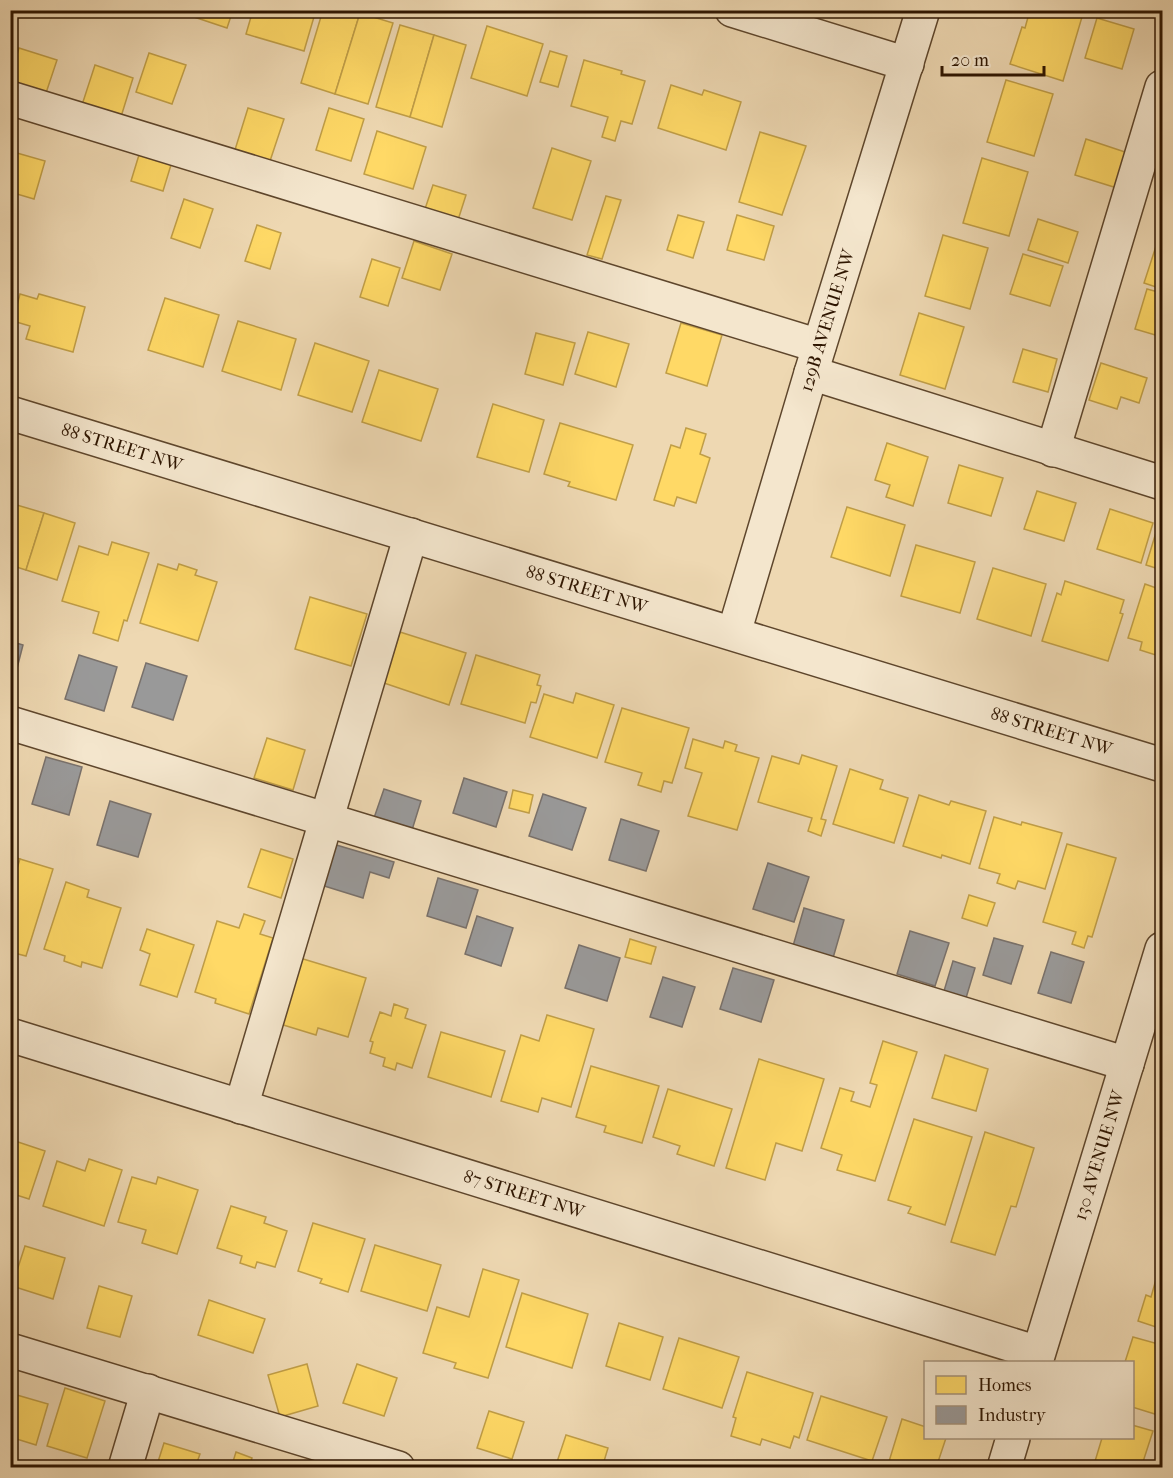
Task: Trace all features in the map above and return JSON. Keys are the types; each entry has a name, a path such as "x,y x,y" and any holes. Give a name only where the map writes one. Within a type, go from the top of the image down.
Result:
{"street":[{"path":"732,10 907,64"},
{"name":"129B AVENUE NW","path":"734,633 923,10"},
{"path":"1053,450 1162,87"},
{"path":"10,98 815,360 1053,450 1162,483"},
{"name":"88 STREET NW","path":"10,412 1162,765"},
{"path":"241,1107 411,535"},
{"path":"10,723 1127,1064"},
{"name":"130 AVENUE NW","path":"1037,1358 1162,949"},
{"name":"87 STREET NW","path":"10,1035 1037,1358"},
{"path":"10,1350 398,1467"},
{"path":"125,1467 148,1391"},
{"path":"1004,1467 1012,1439"}],"building: Homes":[{"path":"173,10 233,10 227,28"},
{"path":"253,10 316,10 304,51 246,34"},
{"path":"323,10 353,10 360,13 335,94 301,83"},
{"path":"1030,10 1061,10 1082,17 1063,81 1010,64"},
{"path":"360,13 393,23 368,104 335,94"},
{"path":"1097,18 1134,29 1122,69 1085,58"},
{"path":"400,25 434,35 410,117 376,107"},
{"path":"487,26 543,44 527,96 471,78"},
{"path":"434,35 466,45 442,127 410,117"},
{"path":"19,48 57,60 45,96 10,85"},
{"path":"550,51 567,56 558,87 540,82"},
{"path":"149,53 186,65 172,104 136,92"},
{"path":"584,60 622,71 621,74 645,81 632,124 621,121 615,141 602,137 608,117 571,106"},
{"path":"95,65 133,78 120,120 81,108"},
{"path":"1006,80 1053,94 1034,156 987,142"},
{"path":"671,85 702,95 704,90 741,102 726,150 658,128"},
{"path":"248,108 284,119 269,164 234,153"},
{"path":"329,108 364,119 351,161 316,150"},
{"path":"377,131 426,147 413,189 364,174"},
{"path":"760,132 806,146 782,215 739,202"},
{"path":"1086,139 1128,153 1117,188 1075,175"},
{"path":"142,145 174,155 163,191 131,181"},
{"path":"552,148 591,161 572,220 533,208"},
{"path":"10,151 45,161 34,199 10,192"},
{"path":"982,158 1028,172 1009,236 963,223"},
{"path":"433,185 466,195 458,220 425,209"},
{"path":"606,196 621,200 602,259 587,255"},
{"path":"184,199 213,209 200,248 171,238"},
{"path":"678,215 704,222 693,258 667,250"},
{"path":"737,215 774,226 764,260 727,250"},
{"path":"1038,219 1078,232 1068,263 1028,250"},
{"path":"257,225 281,233 270,269 245,261"},
{"path":"943,235 988,248 970,309 925,296"},
{"path":"1158,240 1162,241 1162,289 1144,283"},
{"path":"414,241 452,254 440,290 402,278"},
{"path":"1023,254 1063,266 1050,306 1010,294"},
{"path":"372,259 400,268 388,306 360,297"},
{"path":"1147,289 1162,293 1162,337 1135,329"},
{"path":"20,294 37,299 39,294 85,307 73,352 26,339 30,326 13,321"},
{"path":"165,298 219,315 203,367 148,350"},
{"path":"919,313 964,327 945,389 900,375"},
{"path":"238,321 296,339 281,390 222,371"},
{"path":"681,323 722,335 707,386 666,373"},
{"path":"588,332 629,344 616,387 575,374"},
{"path":"536,333 575,343 563,385 525,374"},
{"path":"315,343 369,361 352,412 298,395"},
{"path":"1023,349 1057,359 1048,392 1013,382"},
{"path":"1101,363 1147,378 1139,403 1121,397 1117,409 1089,400"},
{"path":"379,370 438,389 421,441 362,422"},
{"path":"493,404 544,420 529,472 477,457"},
{"path":"560,423 633,445 616,500 568,486 570,482 544,474"},
{"path":"686,428 706,434 700,454 710,458 696,503 677,497 674,506 654,500 671,445 680,448"},
{"path":"887,443 928,457 913,506 886,497 890,485 875,480"},
{"path":"959,465 1003,478 991,516 948,503"},
{"path":"1037,491 1076,503 1064,541 1024,529"},
{"path":"10,503 44,513 26,570 10,565"},
{"path":"847,507 905,525 890,576 831,557"},
{"path":"1110,509 1153,523 1141,563 1097,549"},
{"path":"44,513 75,523 57,580 26,570"},
{"path":"1158,526 1162,527 1162,570 1146,565"},
{"path":"112,542 149,553 127,621 124,620 118,641 93,633 99,612 62,601 79,546 108,555"},
{"path":"916,545 975,562 960,613 901,596"},
{"path":"158,564 177,570 179,564 197,570 195,575 217,582 198,641 140,623"},
{"path":"993,568 1046,584 1031,636 977,619"},
{"path":"1065,581 1124,600 1120,613 1123,614 1108,661 1042,641 1057,593 1061,595"},
{"path":"1145,584 1162,590 1162,657 1140,650 1142,642 1128,638"},
{"path":"310,597 367,614 351,666 295,649"},
{"path":"400,632 466,653 449,705 384,683"},
{"path":"476,655 540,675 537,685 541,686 536,703 531,702 525,723 461,704"},
{"path":"576,693 614,705 597,758 530,737 544,694 573,703"},
{"path":"622,708 689,728 672,783 664,781 661,792 638,785 642,773 605,762"},
{"path":"267,738 305,750 293,790 254,778"},
{"path":"693,739 723,748 725,741 737,745 735,751 759,758 737,830 688,816 702,773 685,768"},
{"path":"802,755 837,766 821,819 826,820 821,836 808,831 812,818 758,802 772,756 799,764"},
{"path":"850,769 883,780 880,789 908,798 894,843 833,824"},
{"path":"513,790 533,795 529,813 509,808"},
{"path":"919,795 949,805 951,801 986,811 970,864 903,846"},
{"path":"994,817 1062,833 1045,889 1018,881 1015,889 997,883 1000,874 979,868"},
{"path":"1067,844 1116,858 1092,937 1088,936 1084,948 1072,944 1076,932 1043,922"},
{"path":"261,849 293,859 281,898 248,887"},
{"path":"10,856 20,859 10,891"},
{"path":"20,859 53,869 26,956 10,952 10,891"},
{"path":"66,882 89,890 87,897 121,908 102,968 82,962 81,967 64,961 65,956 44,949"},
{"path":"969,895 995,903 987,926 962,918"},
{"path":"244,914 265,921 260,934 273,938 249,1014 215,1003 216,999 195,992 217,921 239,928"},
{"path":"147,929 194,945 177,997 140,985 150,954 140,950"},
{"path":"630,939 656,947 651,964 625,957"},
{"path":"300,958 366,978 348,1037 318,1028 316,1035 280,1024"},
{"path":"394,1004 408,1009 405,1018 426,1025 412,1068 397,1063 395,1070 383,1066 385,1058 370,1053 373,1042 370,1041 380,1012 391,1016"},
{"path":"547,1015 594,1029 571,1107 542,1098 538,1112 501,1101 521,1035 539,1041"},
{"path":"441,1032 505,1051 491,1097 428,1077"},
{"path":"883,1041 917,1052 875,1181 837,1170 842,1155 821,1148 840,1088 854,1092 851,1101 870,1107 877,1085 870,1083"},
{"path":"945,1055 988,1069 976,1111 932,1098"},
{"path":"759,1059 824,1079 802,1151 776,1143 765,1180 726,1168"},
{"path":"591,1066 659,1086 642,1143 604,1132 606,1126 576,1117"},
{"path":"668,1089 732,1109 714,1166 677,1154 680,1146 653,1137"},
{"path":"914,1119 972,1137 945,1225 908,1213 911,1207 888,1200"},
{"path":"985,1132 1034,1148 1016,1207 1011,1206 995,1255 951,1242"},
{"path":"10,1133 14,1134 12,1140 45,1151 29,1199 10,1193"},
{"path":"89,1159 122,1170 104,1226 43,1206 57,1161 85,1171"},
{"path":"132,1177 156,1184 158,1177 198,1190 177,1254 142,1243 146,1230 118,1222"},
{"path":"231,1206 266,1217 264,1223 287,1231 275,1267 257,1262 255,1268 240,1263 242,1256 217,1248"},
{"path":"313,1223 365,1239 348,1292 320,1283 322,1279 298,1271"},
{"path":"375,1245 441,1265 427,1311 361,1291"},
{"path":"25,1246 65,1258 53,1299 12,1286"},
{"path":"1162,1249 1162,1329 1138,1321 1146,1295 1151,1297"},
{"path":"483,1269 519,1280 488,1378 454,1368 456,1363 423,1353 437,1307 469,1317"},
{"path":"99,1286 132,1296 120,1337 87,1328"},
{"path":"522,1293 588,1314 572,1368 506,1347"},
{"path":"209,1300 265,1319 253,1353 198,1335"},
{"path":"619,1323 663,1337 650,1380 606,1366"},
{"path":"1133,1337 1162,1345 1162,1399 1158,1415 1134,1408 1134,1361 1125,1361"},
{"path":"679,1338 739,1357 722,1408 663,1389"},
{"path":"307,1364 318,1406 280,1417 268,1375"},
{"path":"357,1364 397,1378 384,1416 343,1403"},
{"path":"747,1372 813,1393 799,1438 794,1436 790,1448 762,1439 760,1445 731,1436 736,1418 733,1417"},
{"path":"65,1388 105,1401 87,1458 47,1446"},
{"path":"10,1393 48,1404 36,1445 10,1437"},
{"path":"821,1396 887,1417 872,1461 807,1440"},
{"path":"489,1411 524,1422 512,1459 477,1448"},
{"path":"902,1419 924,1426 924,1439 946,1439 936,1468 887,1468"},
{"path":"1134,1426 1153,1431 1141,1468 1093,1468 1102,1439 1134,1439"},
{"path":"566,1435 608,1448 602,1468 555,1468"},
{"path":"164,1443 200,1454 195,1468 156,1468"},
{"path":"236,1452 252,1458 249,1468 231,1468"}],"building: Industry":[{"path":"10,641 23,645 14,680 10,679"},
{"path":"79,655 117,667 104,711 65,699"},
{"path":"146,663 187,676 173,720 132,707"},
{"path":"46,757 82,767 69,815 32,804"},
{"path":"464,778 507,792 496,827 453,813"},
{"path":"384,789 421,801 412,830 374,818"},
{"path":"543,794 586,808 572,850 529,836"},
{"path":"110,801 151,814 138,857 97,845"},
{"path":"621,819 659,831 646,871 609,860"},
{"path":"333,844 394,862 389,878 370,872 363,898 321,885"},
{"path":"768,863 809,877 794,922 753,909"},
{"path":"438,878 478,890 466,928 427,916"},
{"path":"804,908 844,920 833,958 793,946"},
{"path":"477,916 513,928 501,966 465,954"},
{"path":"910,931 949,943 935,986 897,974"},
{"path":"994,938 1023,946 1011,984 983,975"},
{"path":"579,945 620,958 607,1001 565,988"},
{"path":"1051,952 1084,962 1071,1003 1038,993"},
{"path":"953,961 975,968 966,998 944,991"},
{"path":"733,968 774,980 761,1022 720,1009"},
{"path":"663,977 695,987 682,1027 650,1017"}]}
